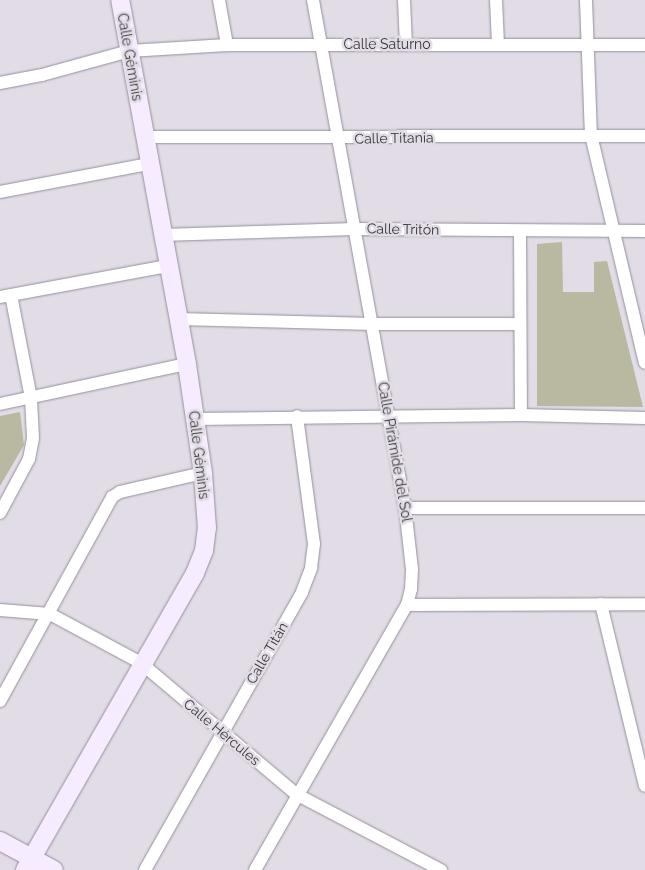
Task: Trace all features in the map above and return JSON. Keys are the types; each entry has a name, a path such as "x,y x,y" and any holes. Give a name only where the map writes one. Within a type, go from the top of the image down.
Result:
{"street":[{"name":"Calle Géminis","path":"28,864 141,663 195,574 204,551 207,528 203,473 187,364 148,164 120,0"},
{"path":"219,0 227,45"},
{"name":"Calle Pirámide del Sol","path":"256,870 296,794 407,605 412,569 406,508 313,0"},
{"path":"404,0 406,45"},
{"path":"496,0 498,44"},
{"path":"586,0 591,135 614,231 640,325 645,363"},
{"name":"Calle Saturno","path":"0,83 51,73 129,51 227,45 645,45"},
{"name":"Calle Titania","path":"144,137 645,136"},
{"path":"0,192 148,164"},
{"name":"Calle Tritón","path":"162,235 354,229 645,231"},
{"path":"520,231 521,415"},
{"path":"0,513 29,459 33,438 31,398 5,296 168,266"},
{"path":"178,319 373,324 520,324"},
{"path":"0,404 187,364"},
{"path":"195,419 297,416 389,418 521,415 645,418"},
{"name":"Calle Titán","path":"145,870 302,592 310,568 314,544 297,416"},
{"path":"0,701 50,614 112,497 120,492 203,473"},
{"path":"406,508 645,508"},
{"path":"600,604 645,786"},
{"path":"407,605 645,604"},
{"name":"Calle Hércules","path":"0,610 50,614 141,663 221,733 296,794 441,870"},
{"path":"0,841 28,864 54,870"}],"green space":[{"path":"562,242 563,292 594,292 594,262 607,261 643,407 537,406 537,244"},
{"path":"20,412 24,445 0,486 0,416"}]}
